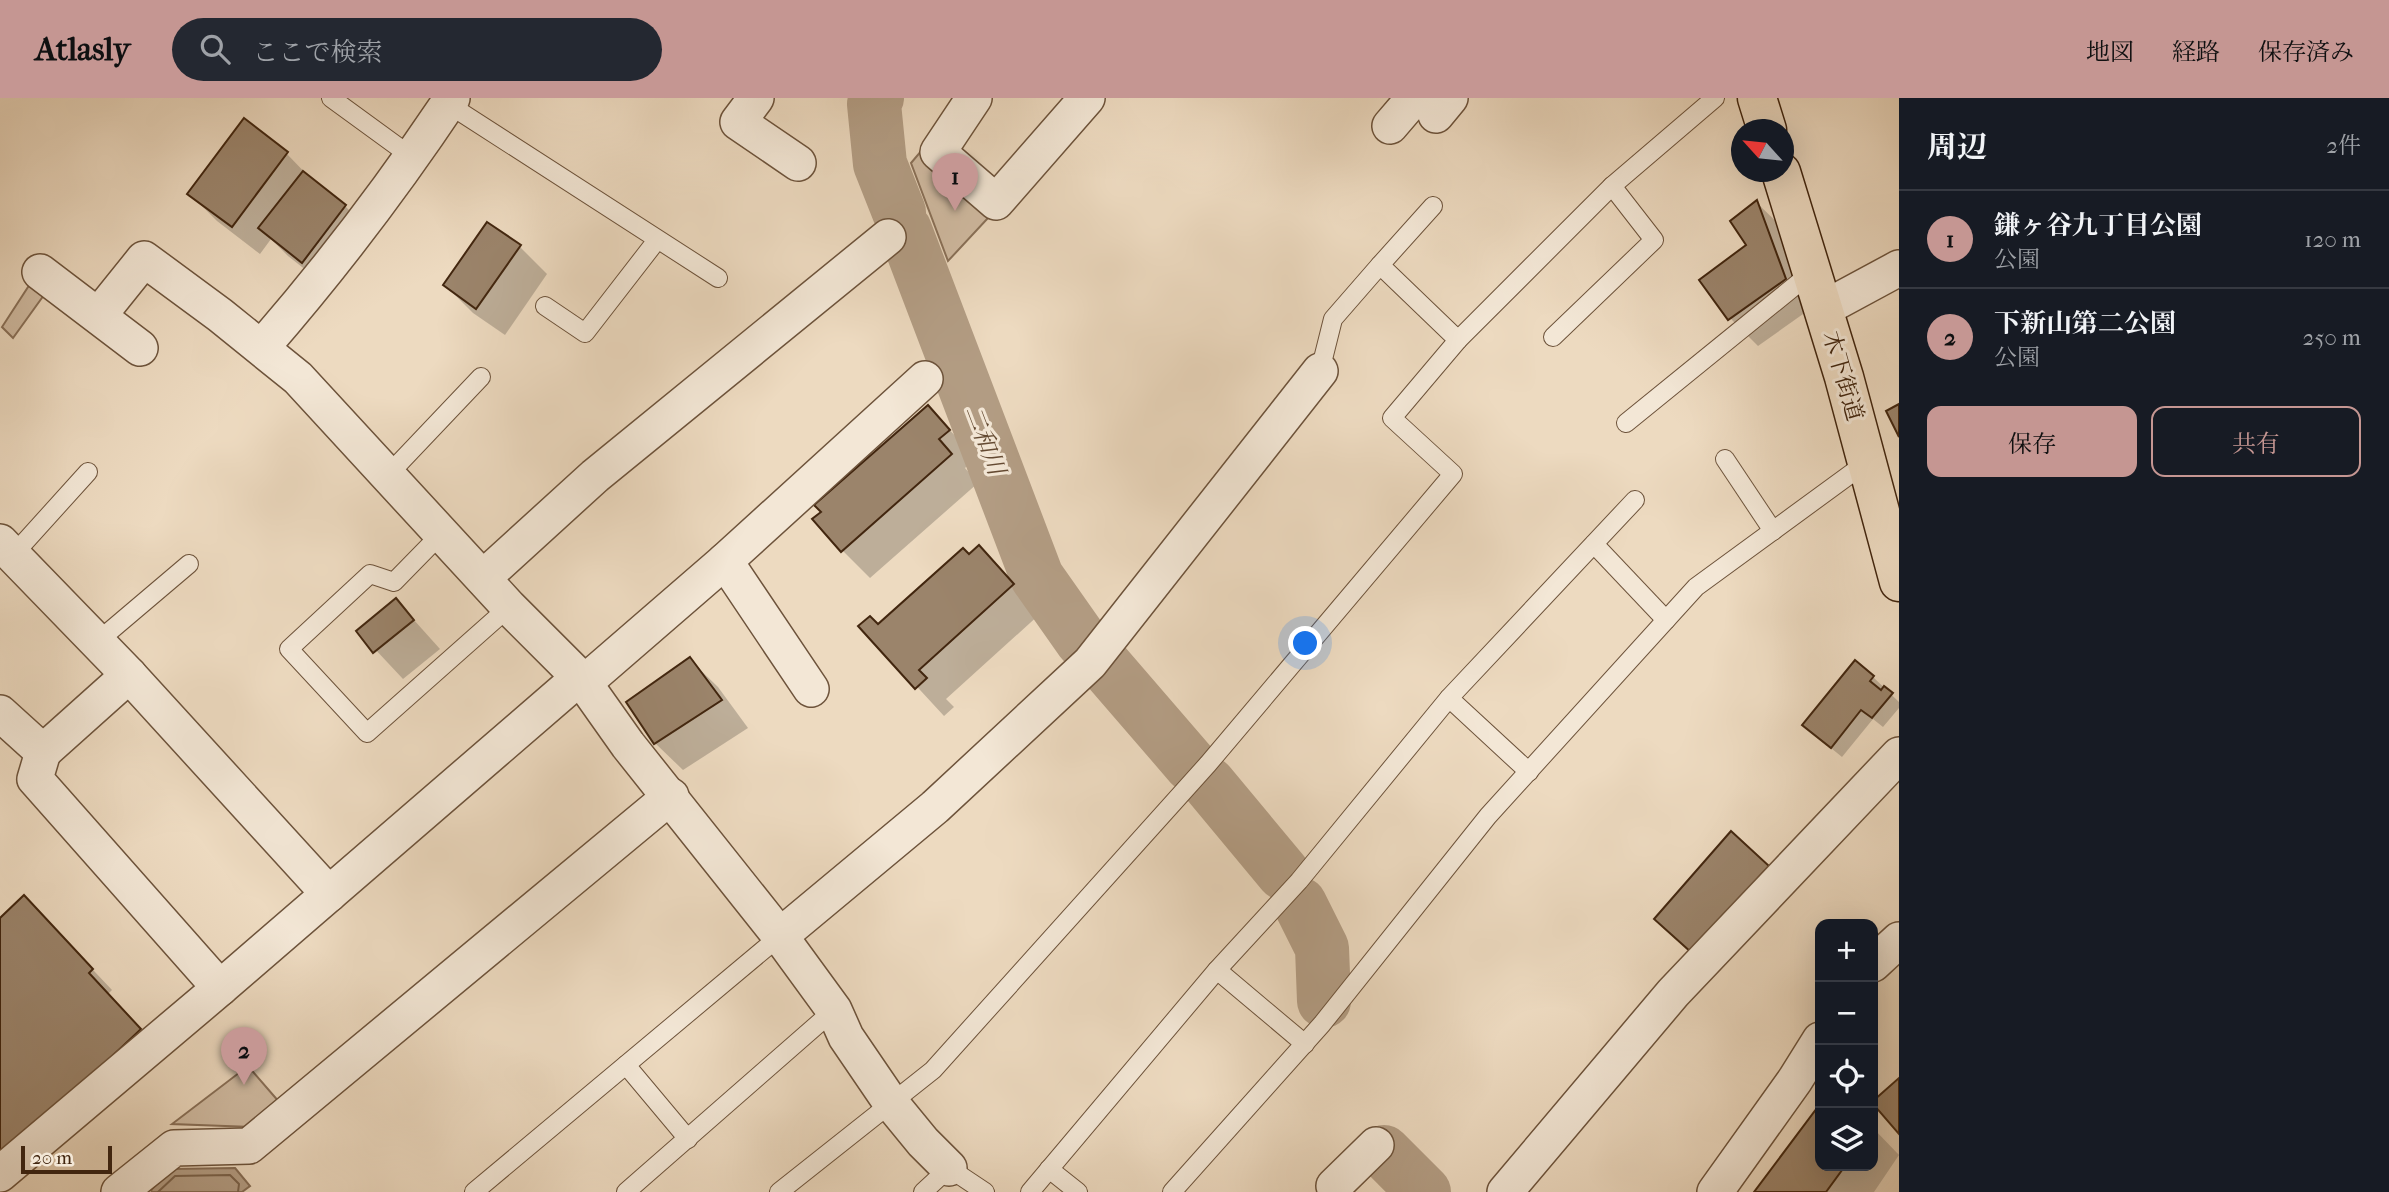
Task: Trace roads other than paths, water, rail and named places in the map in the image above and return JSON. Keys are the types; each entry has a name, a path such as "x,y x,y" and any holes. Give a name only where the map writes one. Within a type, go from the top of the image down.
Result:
{"main road":[{"path":"1757,98 1764,119"},
{"name":"木下街道","path":"1783,182 1867,462 1887,506 1899,582"}],"street":[{"path":"756,98 738,122 798,163"},
{"path":"974,98 938,152 996,202 1087,98"},
{"path":"262,347 329,269 412,158 450,101"},
{"path":"1390,126 1433,104"},
{"path":"483,578 595,476 888,237"},
{"path":"99,315 144,259 262,347 298,378 509,607 582,680 628,745 780,936 834,1010 846,1037 891,1103 949,1168"},
{"path":"1823,309 1899,268"},
{"path":"40,272 140,348"},
{"path":"780,936 935,807 1090,663 1320,372"},
{"path":"0,1174 572,684 591,677 725,561 925,379"},
{"path":"7,548 129,675 329,894"},
{"path":"725,561 811,689"},
{"path":"129,675 43,752 35,779 220,988"},
{"path":"0,713 43,752"},
{"path":"1505,1192 1673,992 1899,755"},
{"path":"119,1192 174,1148 249,1146 671,796"},
{"path":"1878,959 1899,940"},
{"path":"1715,1192 1817,1045"},
{"path":"1334,1190 1376,1145"}],"lane":[{"path":"331,98 412,158"},
{"path":"779,1192 933,1070 1208,764 1453,474 1392,418 1458,340 1612,186 1715,98"},
{"path":"450,101 718,278"},
{"path":"1553,337 1654,240 1612,186"},
{"path":"1320,372 1332,319 1433,206"},
{"path":"545,306 585,333 657,240"},
{"path":"1380,265 1458,340"},
{"path":"1626,424 1812,272"},
{"path":"387,475 481,377"},
{"path":"1725,459 1773,531"},
{"path":"1172,1192 1305,1044 1488,816 1696,587 1867,462"},
{"path":"7,548 88,472"},
{"path":"1030,1192 1217,970 1299,881 1449,698 1635,500"},
{"path":"441,534 394,582 370,574 289,649 367,733 509,607"},
{"path":"1594,544 1666,620"},
{"path":"97,642 189,564"},
{"path":"1449,698 1529,772"},
{"path":"474,1192 780,936"},
{"path":"1217,970 1305,1044"},
{"path":"626,1192 834,1010"},
{"path":"626,1065 688,1139"},
{"path":"923,1192 949,1168 985,1192"},
{"path":"1049,1169 1078,1192"}],"water":[{"path":"235,1168 250,1186 242,1192 151,1190 171,1169"}],"waterway":[{"name":"二和川","path":"877,98 874,104 880,164 899,212"},
{"name":"二和川","path":"905,230 1037,577 1082,641"},
{"name":"二和川","path":"1103,663 1191,765"},
{"name":"二和川","path":"1209,784 1283,873"},
{"name":"二和川","path":"1300,904 1322,948 1324,1001"},
{"name":"二和川","path":"1384,1152 1424,1192"}],"place":[{"name":"鎌ヶ谷九丁目公園","path":"955,211"},
{"name":"下新山第二公園","path":"244,1085"}]}
